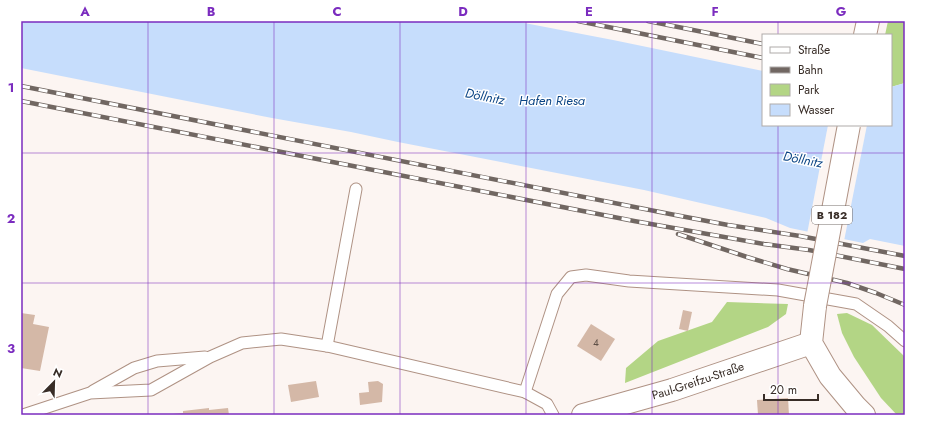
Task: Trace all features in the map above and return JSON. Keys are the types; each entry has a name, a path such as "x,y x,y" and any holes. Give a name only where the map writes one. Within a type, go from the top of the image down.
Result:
{"main road":[{"path":"865,34 868,21"},
{"name":"B 182","path":"811,343 815,306 848,126"},
{"path":"811,343 830,376 864,415"},
{"name":"Paul-Greifzu-Straße","path":"583,415 672,390 811,343"}],"lane":[{"path":"327,346 356,189"},
{"path":"525,392 557,294 571,277 586,275 630,282 778,290 856,304 888,326 905,341"},
{"path":"90,393 151,390 210,357 242,343 281,339 327,346 525,392 547,404 553,415"},
{"path":"23,415 90,393 134,368 157,361 210,357"}],"green space":[{"path":"888,21 905,21 905,83 892,87 892,34 885,34"},
{"path":"727,302 788,304 786,314 768,327 625,383 626,368 658,341 712,322"},
{"path":"847,313 872,325 905,357 905,415 897,415 881,398 854,357 842,333 837,314"}],"water":[{"name":"Hafen Riesa","path":"21,21 514,21 762,71 762,126 892,126 892,87 905,83 905,246 870,239 863,243 790,228 766,218 644,190 21,68"}],"pier":[{"path":"828,126 867,126 844,241 807,234"}],"building":[{"path":"683,310 692,312 688,331 679,329"},
{"path":"21,313 35,315 33,324 49,327 40,371 21,368"},
{"path":"591,324 615,339 601,361 577,346"},
{"path":"316,381 319,397 291,402 288,385"},
{"path":"378,381 383,384 382,402 360,405 359,393 369,392 368,382"},
{"path":"788,398 789,415 758,415 757,400"},
{"path":"209,408 209,410 228,408 229,415 173,415 183,413 183,411"}],"railway":[{"path":"578,21 762,58"},
{"path":"648,21 762,44"},
{"path":"21,86 670,214 800,236 905,256"},
{"path":"21,101 634,221 764,244 809,250 905,269"},
{"path":"678,234 787,269 847,283 905,305"}],"water label":[{"name":"Döllnitz","path":"485,96"},
{"name":"Döllnitz","path":"803,159"}]}
